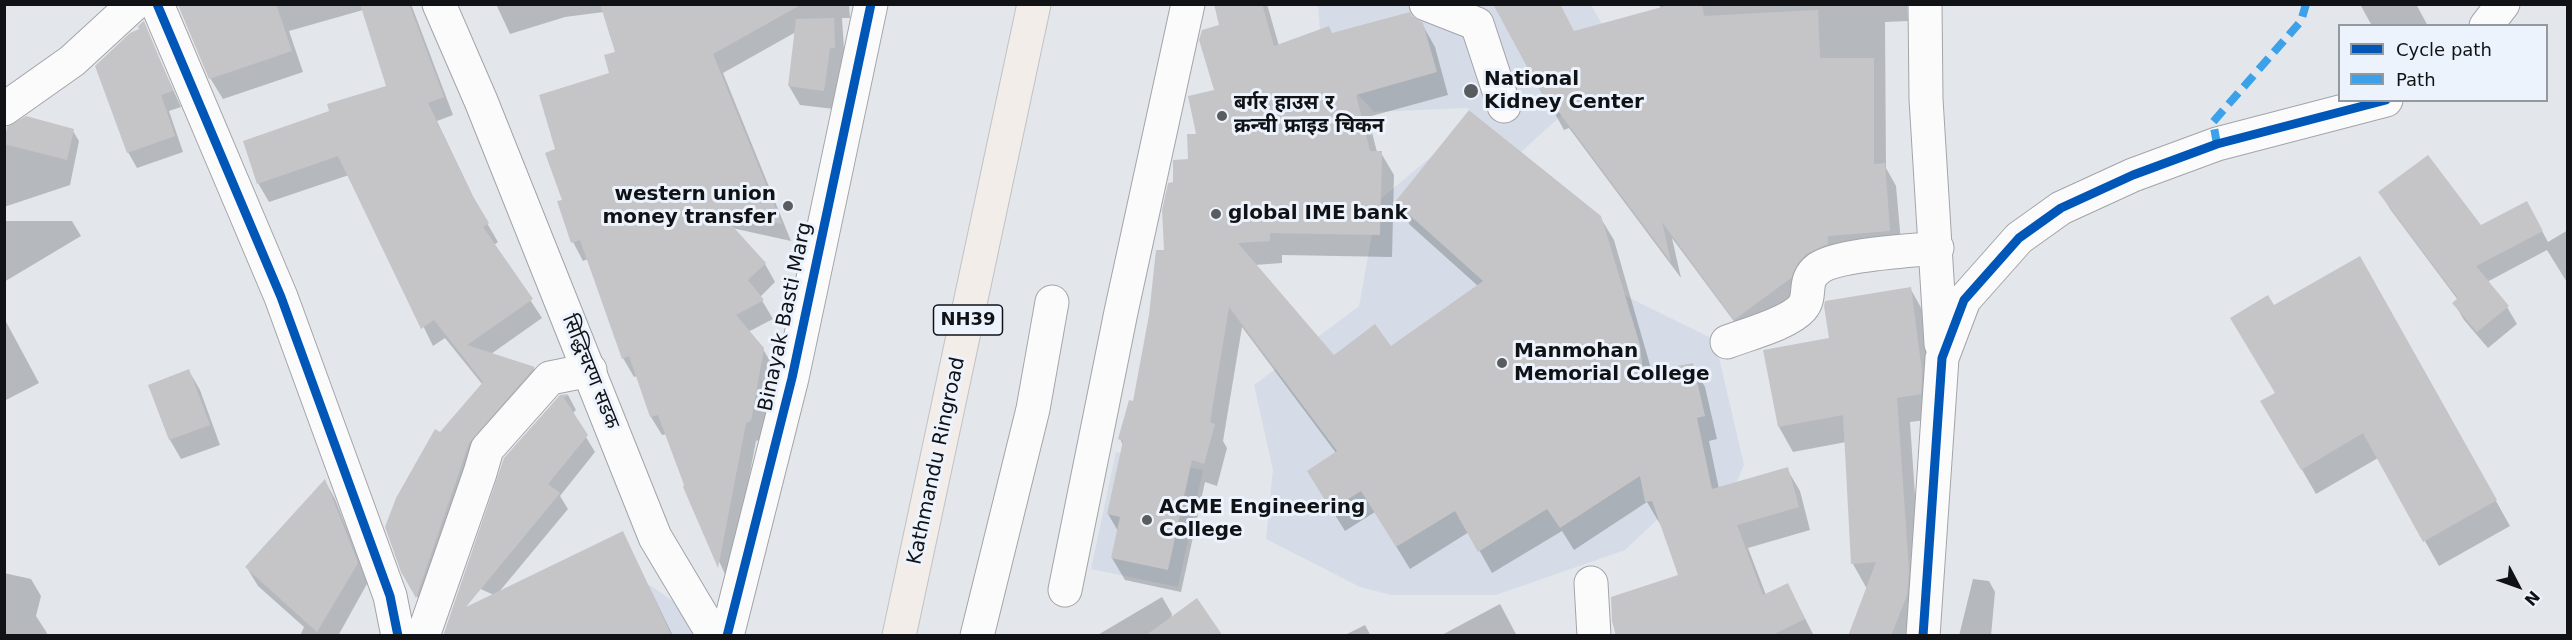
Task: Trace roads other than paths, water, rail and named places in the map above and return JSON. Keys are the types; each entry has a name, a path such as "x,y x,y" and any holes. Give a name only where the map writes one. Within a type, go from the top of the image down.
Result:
{"highway":[{"name":"Kathmandu Ringroad","path":"899,636 1034,4"}],"street":[{"path":"4,109 72,61 134,4"},
{"path":"156,4 281,297 390,596 398,636"},
{"name":"सिद्धिचरण सडक","path":"439,4 481,101 655,537 714,636"},
{"name":"Binayak Basti Marg","path":"727,636 792,378 871,4"},
{"path":"1065,590 1121,312 1188,4"},
{"path":"1426,4 1477,24 1504,106"},
{"path":"1923,636 1942,358 1926,99 1925,4"},
{"path":"2488,24 2503,4"},
{"path":"1942,358 1964,300 2019,238 2061,208 2133,175 2217,144 2378,102"},
{"path":"1727,342 1796,313 1806,301 1806,286 1811,274 1822,266 1854,258 1937,248"},
{"path":"977,636 1033,410 1052,302"},
{"path":"423,636 487,449 550,378 590,370"},
{"path":"1591,583 1594,636"}],"place":[{"name":"National Kidney Center","path":"1471,91"},
{"name":"बर्गर हाउस र क्रन्ची फ्राइड चिकन","path":"1222,116"},
{"name":"western union money transfer","path":"788,206"},
{"name":"global IME bank","path":"1216,214"},
{"name":"Manmohan Memorial College","path":"1502,363"},
{"name":"ACME Engineering College","path":"1147,520"}]}
